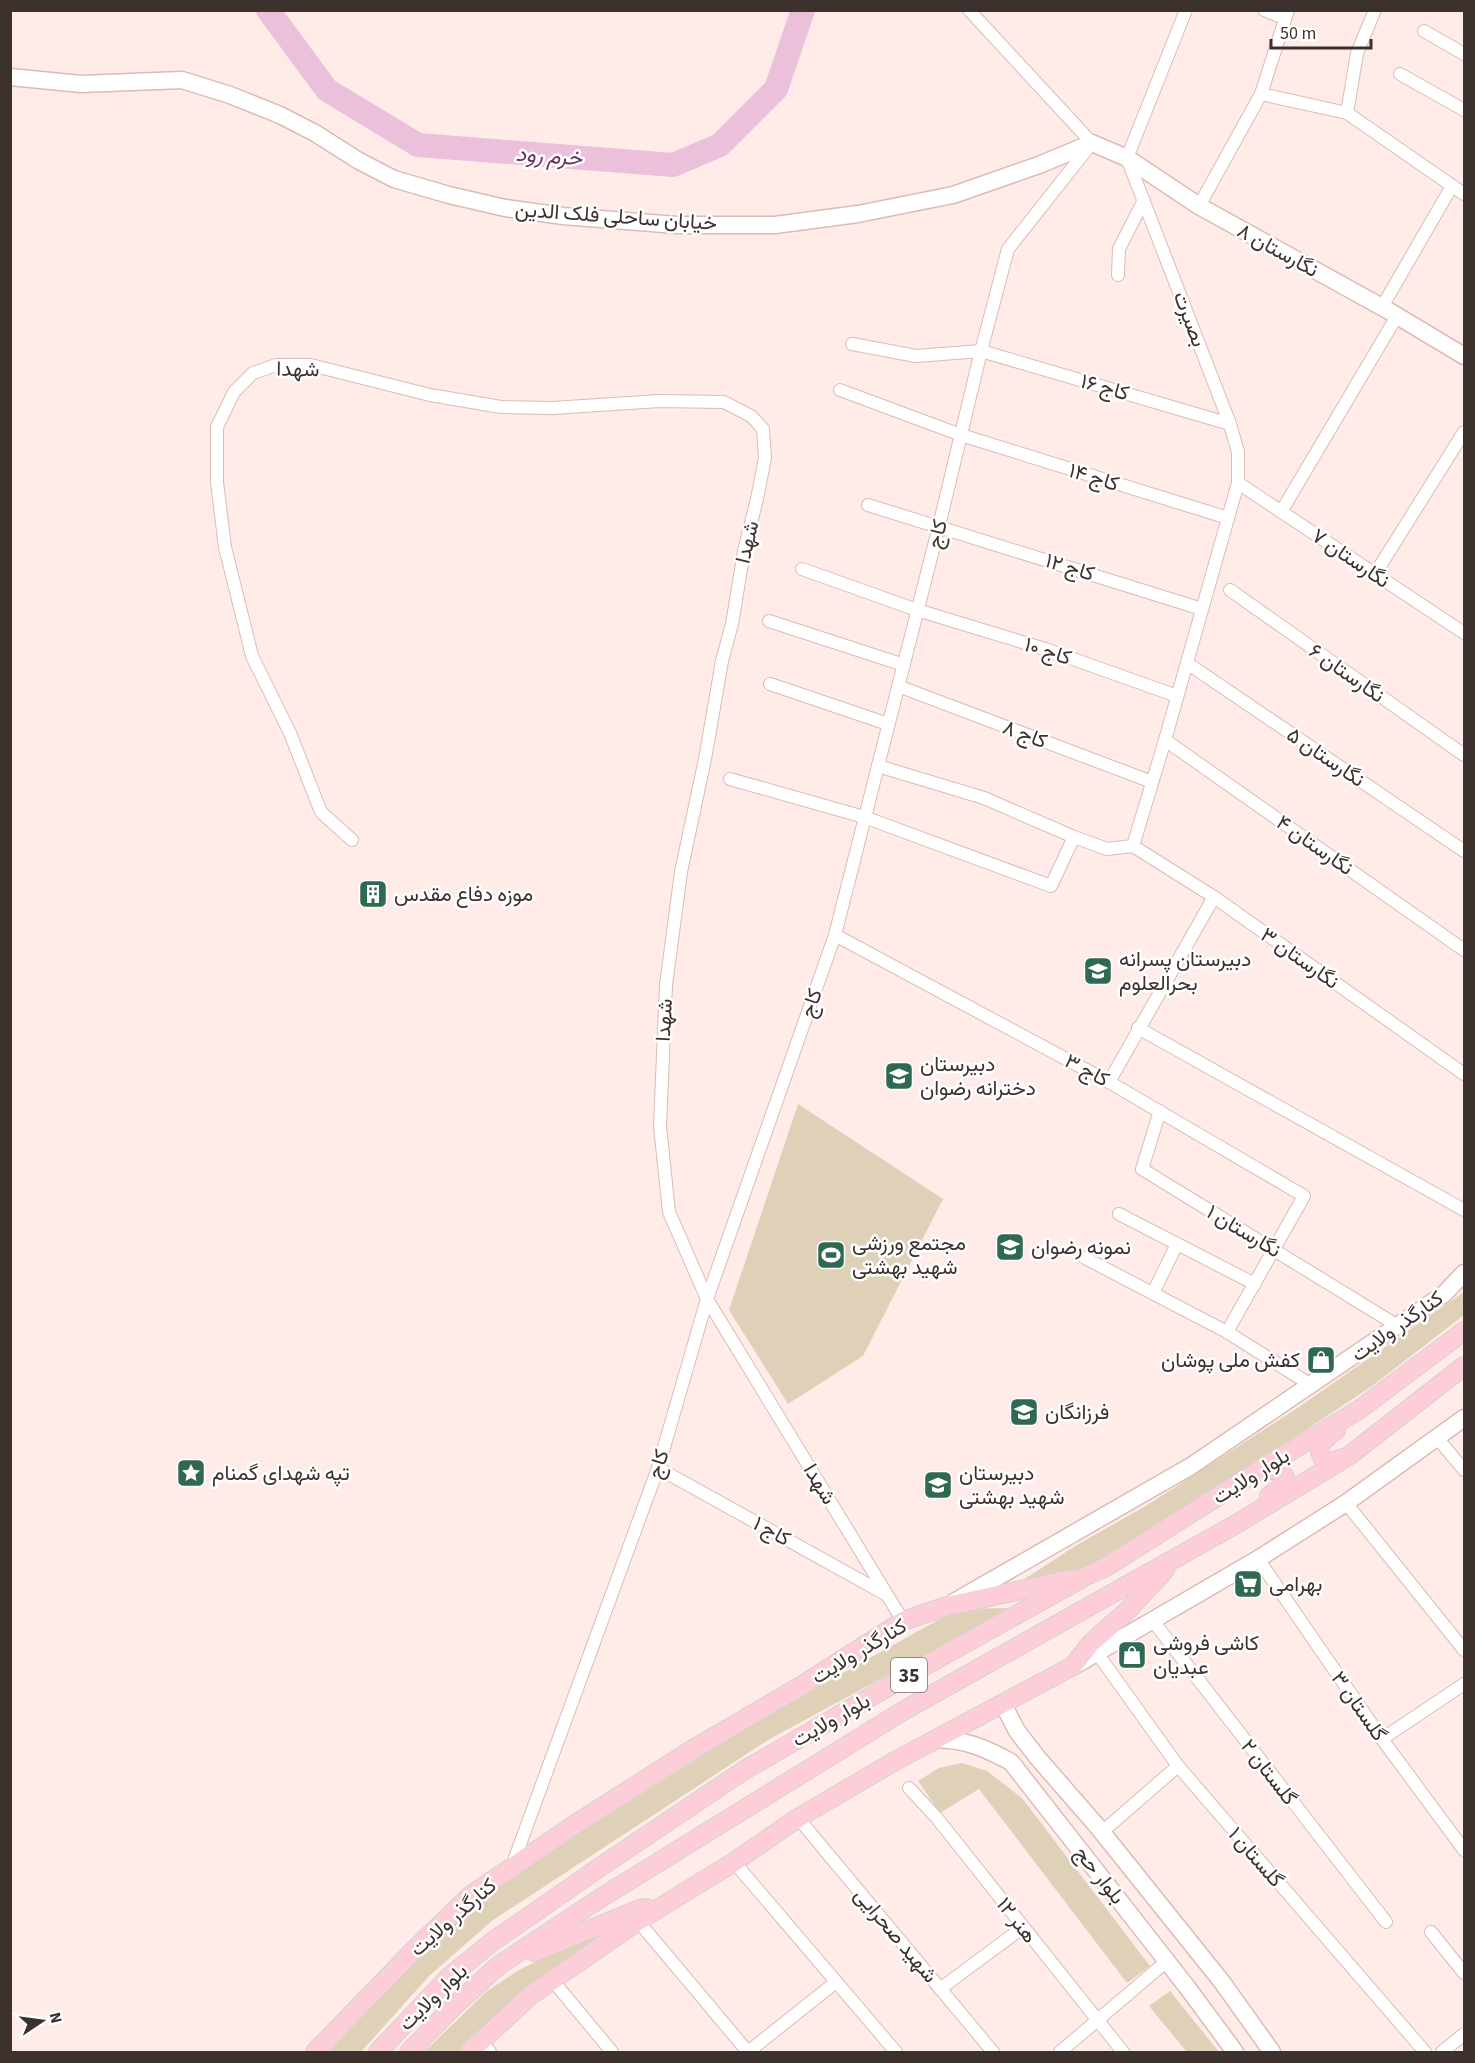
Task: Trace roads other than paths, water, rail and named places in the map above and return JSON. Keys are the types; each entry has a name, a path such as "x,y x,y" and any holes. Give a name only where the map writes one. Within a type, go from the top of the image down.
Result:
{"main road":[{"name":"خیابان ساحلی فلک الدین","path":"10,77 81,84 182,80 230,95 280,115 394,179 505,208 563,216 676,225 774,225 858,214 953,195 1039,165 1092,143"},
{"name":"نگارستان ۸","path":"1092,143 1127,158 1199,206 1390,312 1464,356"},
{"name":"کنارگذر ولایت","path":"315,2052 471,1895 574,1825 903,1621 947,1606 1191,1466 1444,1294 1464,1273"},
{"name":"بلوار ولایت","path":"378,2052 450,1976 492,1942 612,1858 743,1771 903,1678 1106,1567 1360,1409 1464,1331"},
{"name":"بلوار ولایت","path":"409,2052 498,1966 599,1899 903,1711 1238,1523 1350,1455 1464,1366"},
{"path":"1350,1455 1331,1462 1324,1461 1319,1452 1320,1446 1360,1409"},
{"path":"480,2049 531,1995 638,1921 734,1862 798,1818 937,1739 1097,1653 1258,1559 1346,1503 1438,1439 1464,1418"},
{"path":"1238,1523 1258,1504 1282,1487 1285,1479 1278,1469 1253,1474"},
{"path":"1073,1666 1091,1643 1128,1610 1174,1559"},
{"path":"947,1606 1086,1576"},
{"name":"بلوار حج","path":"1003,1704 1017,1731 1037,1757 1102,1832 1222,1982 1272,2052"},
{"name":"بلوار حج","path":"937,1739 959,1739 1011,1762 1167,1961 1235,2052"},
{"path":"1018,1771 1019,1761 1023,1757 1033,1755 1037,1757"},
{"path":"498,1966 640,1909 664,1905"}],"street":[{"path":"969,10 1092,143"},
{"path":"1127,158 1186,10"},
{"path":"1199,206 1261,94 1286,14 1264,10"},
{"path":"1347,113 1357,53 1375,10"},
{"path":"1424,31 1464,54"},
{"path":"1400,74 1464,110"},
{"path":"1261,94 1347,113 1464,194"},
{"name":"کاج","path":"512,1868 657,1468 708,1299 835,935 1008,249 1092,143"},
{"name":"بصیرت","path":"1127,158 1230,424 1238,452 1238,483 1133,846"},
{"path":"1281,512 1390,312 1452,186"},
{"path":"1118,274 1119,249 1144,200"},
{"path":"852,344 916,356 981,351"},
{"name":"کاج ۱۶","path":"981,351 1230,424"},
{"name":"شهدا","path":"352,840 321,812 290,733 252,656 225,547 217,482 217,427 234,392 253,373 276,365 311,365 430,396 501,407 553,408 659,401 724,402 751,416 763,429 765,458 744,550 732,624 722,661 681,872 666,985 660,1126 669,1212 708,1299 903,1621"},
{"name":"کاج ۱۴","path":"840,390 961,435 1228,518"},
{"path":"1375,574 1464,432"},
{"name":"نگارستان ۷","path":"1238,483 1464,633"},
{"name":"کاج ۱۲","path":"868,505 1202,609"},
{"name":"کاج ۱۰","path":"802,568 917,610 1045,649 1178,696"},
{"name":"نگارستان ۶","path":"1230,590 1464,755"},
{"path":"769,621 904,665"},
{"name":"نگارستان ۵","path":"1187,663 1464,851"},
{"path":"770,684 888,724"},
{"name":"کاج ۸","path":"898,686 1152,782"},
{"name":"نگارستان ۴","path":"1165,740 1464,950"},
{"path":"878,766 984,798 1107,849 1133,846"},
{"path":"730,779 864,818 1051,886 1074,837"},
{"name":"نگارستان ۳","path":"1133,846 1214,897 1464,1074"},
{"path":"1109,1082 1214,897"},
{"name":"کاج ۳","path":"835,935 1160,1110 1304,1196 1275,1250"},
{"path":"1138,1028 1464,1210"},
{"name":"نگارستان ۱","path":"1160,1110 1142,1169 1398,1326"},
{"path":"1119,1214 1255,1284"},
{"path":"1152,1293 1177,1244"},
{"path":"1227,1332 1275,1250"},
{"path":"1085,1258 1227,1332 1311,1385"},
{"path":"1438,1439 1464,1470"},
{"name":"کاج ۱","path":"657,1468 887,1594"},
{"path":"1346,1503 1464,1650"},
{"name":"گلستان ۳","path":"1258,1559 1382,1739 1464,1850"},
{"name":"گلستان ۲","path":"1153,1621 1386,1922"},
{"name":"گلستان ۱","path":"1097,1653 1178,1766 1425,2052"},
{"path":"1382,1739 1464,1684"},
{"path":"1102,1832 1178,1766"},
{"name":"هنر ۱۲","path":"909,1788 936,1817 1022,1928 1123,2052"},
{"name":"شهید صحرایی","path":"798,1818 993,2052"},
{"path":"734,1862 896,2052"},
{"path":"638,1921 748,2052 836,1982"},
{"path":"940,1989 1022,1928"},
{"path":"1431,1932 1464,1973"},
{"path":"1060,2052 1167,1961"},
{"path":"553,1981 612,2052"},
{"path":"1451,2050 1464,2034"}],"waterway":[{"name":"خرم رود","path":"268,10 327,90 418,145 673,165 720,145 776,89 803,10"}],"place":[{"name":"موزه دفاع مقدس","path":"373,894"},
{"name":"دبیرستان پسرانه بحرالعلوم","path":"1098,971"},
{"name":"دبیرستان دخترانه رضوان","path":"899,1076"},
{"name":"نمونه رضوان","path":"1010,1247"},
{"name":"مجتمع ورزشی شهید بهشتی","path":"831,1255"},
{"name":"کفش ملی پوشان","path":"1321,1360"},
{"name":"فرزانگان","path":"1024,1412"},
{"name":"تپه شهدای گمنام","path":"191,1473"},
{"name":"دبیرستان شهید بهشتی","path":"938,1485"},
{"name":"بهرامی","path":"1248,1584"},
{"name":"کاشی فروشی عبدیان","path":"1132,1655"}]}
